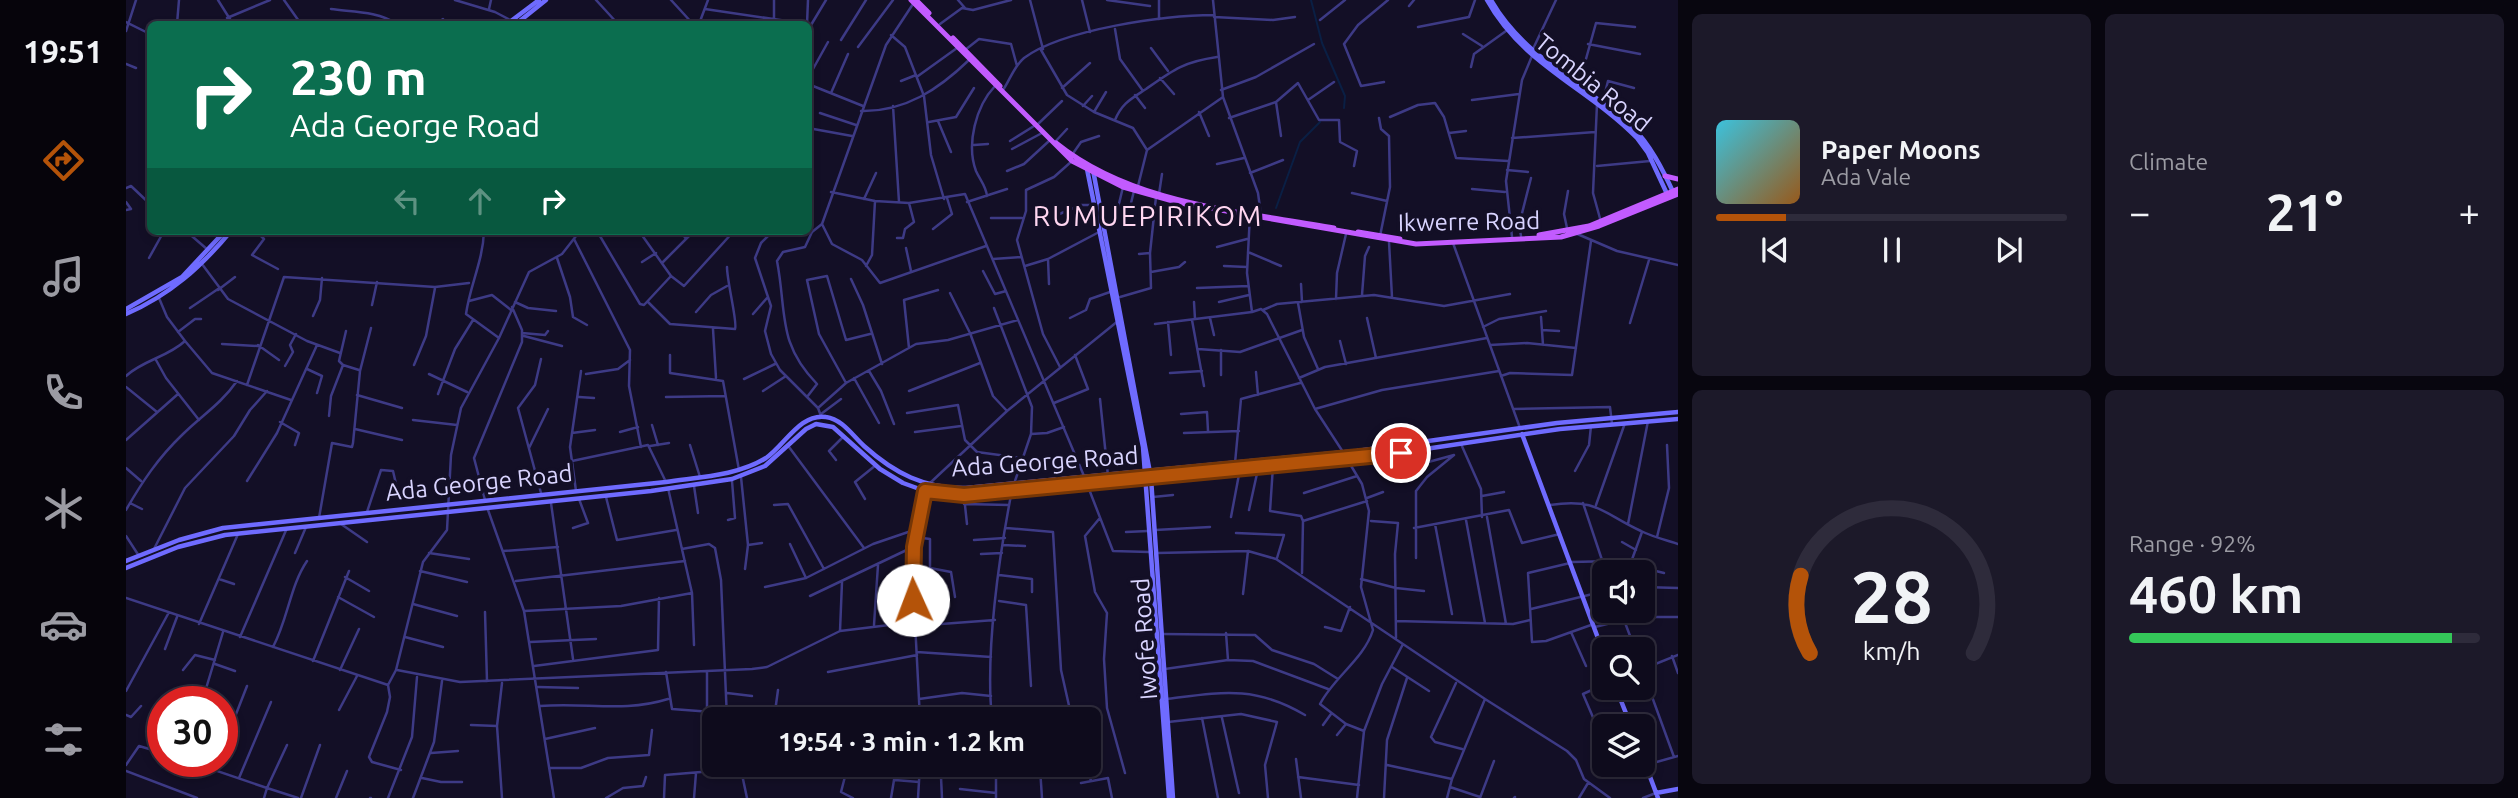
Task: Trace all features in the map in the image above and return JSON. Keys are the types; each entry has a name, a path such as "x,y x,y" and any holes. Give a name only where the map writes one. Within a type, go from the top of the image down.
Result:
{"main road":[{"path":"514,21 539,0"},
{"path":"515,21 546,0"},
{"name":"Tombia Road","path":"1489,0 1506,31 1531,54 1642,138 1665,176 1671,193"},
{"name":"Tombia Road","path":"1489,0 1531,54"},
{"name":"Ikwerre Road","path":"914,1 969,60 1052,141"},
{"name":"Ikwerre Road","path":"930,17 940,24 1042,133 1094,174 1123,187 1136,189"},
{"name":"Tombia Road","path":"1600,105 1637,138 1671,193"},
{"path":"1094,174 1098,187"},
{"path":"1094,174 1119,298 1149,475"},
{"path":"1094,174 1095,205 1144,461 1149,475"},
{"name":"Ikwerre Road","path":"1094,174 1158,195 1250,215"},
{"path":"1665,176 1678,179"},
{"name":"Ikwerre Road","path":"1158,195 1181,203 1389,242 1453,242 1553,238 1601,222 1671,193"},
{"name":"Ikwerre Road","path":"1261,217 1414,240 1512,237 1572,232 1671,193"},
{"path":"126,312 169,286 208,250 220,235"},
{"path":"126,312 159,298 202,264 227,235"},
{"name":"Ada George Road","path":"126,568 192,542 239,534 450,510 541,494 666,482 739,470 765,458 804,422 821,415 838,421 891,467 926,488 966,488 1135,480 1149,475 1235,463 1343,452 1520,428 1678,412"},
{"name":"Ada George Road","path":"1086,481 1139,473 1149,475 1240,469 1347,459 1591,426 1612,420 1625,423 1678,419"},
{"name":"Ada George Road","path":"126,561 154,549 223,528 450,503 551,500 732,479 765,466 806,429 817,424 833,426 876,465 903,483 964,495 1013,487"},
{"path":"1522,434 1597,637"},
{"path":"1139,473 1144,461"},
{"name":"Iwofe Road","path":"1149,475 1148,491 1168,722 1171,798"},
{"name":"Iwofe Road","path":"1149,475 1153,496 1153,530"},
{"path":"1135,480 1144,484 1148,491"},
{"name":"Iwofe Road","path":"1155,552 1171,798"},
{"path":"1650,777 1657,795 1678,789"}],"street":[{"path":"126,31 136,0"},
{"path":"177,21 179,0"},
{"path":"218,0 230,21"},
{"path":"227,18 270,0"},
{"path":"284,0 299,21"},
{"path":"455,0 489,9 509,21"},
{"path":"489,9 491,0"},
{"path":"596,0 615,21"},
{"path":"671,0 690,21"},
{"path":"700,21 708,0"},
{"path":"774,0 774,20"},
{"path":"807,21 808,0"},
{"path":"812,23 826,0"},
{"path":"841,40 866,0"},
{"path":"858,47 893,0"},
{"path":"958,0 965,8 973,10 1011,0"},
{"path":"1030,0 1042,50 1062,88 1083,106 1133,128 1147,150"},
{"path":"1082,0 1090,32"},
{"path":"1107,0 1140,2 1150,6"},
{"path":"1159,0 1159,19"},
{"path":"1213,0 1221,90 1258,193 1261,217"},
{"path":"1320,20 1345,0"},
{"path":"1384,82 1361,86 1344,44 1358,25 1388,0"},
{"path":"1409,6 1415,0"},
{"path":"1418,27 1469,17 1475,0"},
{"path":"1512,237 1505,192 1519,94 1531,54 1556,0"},
{"path":"812,232 822,225 860,111 891,35 914,1"},
{"path":"940,24 965,8"},
{"path":"331,9 372,14 392,21"},
{"path":"705,9 782,21"},
{"path":"1003,90 1017,66 1026,57 1090,32 1159,19 1214,16 1273,20 1295,17"},
{"path":"127,22 147,32"},
{"path":"1578,89 1588,44 1596,23 1635,27"},
{"path":"1115,28 1119,59 1143,91"},
{"path":"1471,67 1474,54 1506,31"},
{"path":"1463,34 1482,46"},
{"path":"891,35 905,47 924,96 931,155 952,214 933,229"},
{"path":"965,50 984,38 1005,41 1011,44 1017,66"},
{"path":"812,71 828,42"},
{"path":"1221,90 1256,77 1314,44"},
{"path":"1588,44 1640,54"},
{"path":"901,80 916,76 957,47"},
{"path":"1151,48 1168,71"},
{"path":"831,93 848,54"},
{"path":"1115,120 1122,104 1168,71 1188,63 1217,57"},
{"path":"860,111 893,106 924,96 952,77 969,60"},
{"path":"126,64 136,68"},
{"path":"1062,88 1090,64"},
{"path":"1160,78 1174,94"},
{"path":"1601,222 1594,199 1595,132 1600,105 1608,81 1634,88"},
{"path":"1308,100 1334,82"},
{"path":"1229,118 1276,102 1298,83 1319,120 1339,120 1340,142 1357,151 1354,166"},
{"path":"812,85 863,106"},
{"path":"987,196 976,169 974,145 979,107 995,86"},
{"path":"929,122 956,117 974,88"},
{"path":"1094,112 1106,92"},
{"path":"1135,94 1145,108"},
{"path":"1472,100 1519,94"},
{"path":"1083,106 1092,96"},
{"path":"1127,219 1147,150 1199,111 1223,97"},
{"path":"1010,141 1036,125 1062,101"},
{"path":"1276,102 1281,136"},
{"path":"1390,117 1432,103 1439,107 1456,158 1508,161"},
{"path":"893,106 900,202"},
{"path":"1199,111 1209,136"},
{"path":"820,113 856,125"},
{"path":"1378,118 1381,129 1389,136 1391,152 1387,201 1380,236"},
{"path":"938,121 951,152"},
{"path":"812,129 852,136"},
{"path":"1007,171 1024,164 1067,129"},
{"path":"1449,133 1466,131"},
{"path":"1512,138 1595,132"},
{"path":"1012,149 1042,133"},
{"path":"1060,367 1043,334 1017,240 1026,211 1026,190 1054,177 1072,158 1081,142 1100,135"},
{"path":"974,145 988,144"},
{"path":"1217,164 1244,158"},
{"path":"1250,173 1283,160"},
{"path":"1597,166 1652,161"},
{"path":"1507,170 1528,172"},
{"path":"864,199 876,173"},
{"path":"1119,298 1151,288 1150,253 1162,174"},
{"path":"1521,236 1519,225 1531,178"},
{"path":"126,188 131,186 147,201"},
{"path":"1117,212 1123,187"},
{"path":"967,202 1007,189"},
{"path":"1472,189 1505,192"},
{"path":"1568,191 1564,214 1572,232 1649,260 1678,265"},
{"path":"831,192 875,201 900,202 964,194 1115,553 1248,551 1276,559 1373,622 1456,683 1567,751 1576,760 1588,783 1610,798"},
{"path":"1352,193 1387,201"},
{"path":"866,265 872,255 875,201"},
{"path":"126,202 131,209 126,210"},
{"path":"897,238 903,238 905,229 914,222 909,202"},
{"path":"1179,227 1181,203"},
{"path":"1057,215 1081,205 1095,205"},
{"path":"1250,215 1247,267 1252,312"},
{"path":"991,218 1022,218"},
{"path":"822,225 832,244 856,256 880,284 986,246"},
{"path":"1025,266 1048,259 1101,231"},
{"path":"1336,299 1337,273 1346,234"},
{"path":"149,258 162,235"},
{"path":"191,235 208,250"},
{"path":"260,235 264,239 252,255 278,269"},
{"path":"484,235 481,260 471,283 466,314 499,338"},
{"path":"401,770 369,759 390,703 388,685 396,670 420,572 429,553 444,535 450,510 451,456 457,425 468,392 499,338 529,272 557,258 577,235"},
{"path":"599,235 640,304 648,302 671,276"},
{"path":"642,235 671,276 684,286 730,235"},
{"path":"684,235 686,239"},
{"path":"663,262 690,235"},
{"path":"769,235 757,250 755,258 771,311 765,331 775,364 818,408 821,415 841,399"},
{"path":"807,397 817,384 798,363 788,344 784,294 777,261 783,252 804,247 810,235"},
{"path":"574,239 632,354 629,386 641,447"},
{"path":"1217,247 1248,239"},
{"path":"1315,409 1382,390 1500,374 1572,375 1591,241"},
{"path":"1389,242 1392,297"},
{"path":"1453,242 1520,428"},
{"path":"1363,296 1364,256 1369,247"},
{"path":"906,248 912,271"},
{"path":"1248,252 1281,266"},
{"path":"642,262 656,253"},
{"path":"1139,254 1150,253"},
{"path":"992,259 1021,257"},
{"path":"557,258 573,317 587,325"},
{"path":"1048,259 1049,284"},
{"path":"1630,323 1649,260"},
{"path":"1151,272 1179,267 1185,262"},
{"path":"202,264 218,289 236,304 317,345 340,353"},
{"path":"1224,266 1247,267"},
{"path":"648,302 670,324 713,329 737,327 727,286 727,267"},
{"path":"983,271 995,294 1006,291"},
{"path":"846,383 819,334 807,280 827,275 846,340 870,334"},
{"path":"190,308 235,277"},
{"path":"247,385 258,346 284,277 435,286 471,283"},
{"path":"313,316 320,300 322,278"},
{"path":"851,279 863,304 881,364"},
{"path":"372,305 377,282"},
{"path":"1301,284 1302,330 1318,369"},
{"path":"414,365 426,336 435,286"},
{"path":"696,312 712,295 727,286"},
{"path":"1196,288 1248,286"},
{"path":"909,348 904,300 938,290"},
{"path":"1070,318 1086,310 1090,299 1113,290"},
{"path":"950,293 970,333 993,396 1007,411"},
{"path":"1155,324 1252,312 1263,310 1272,304 1363,296 1392,297 1436,306 1474,303 1510,294"},
{"path":"469,301 492,295 512,308 523,334 474,458 486,504 516,581 524,611 554,798"},
{"path":"1219,302 1249,295"},
{"path":"753,314 768,297"},
{"path":"159,298 167,317 212,373 292,401"},
{"path":"515,302 528,308 556,312"},
{"path":"1194,302 1204,386"},
{"path":"991,707 992,657 1003,545 1013,487 1031,434 1033,418 1029,393 994,308"},
{"path":"1263,310 1280,337 1315,409 1343,452"},
{"path":"1483,327 1500,319 1546,311"},
{"path":"1541,317 1543,345"},
{"path":"1210,318 1214,335"},
{"path":"1367,318 1376,358"},
{"path":"178,332 195,319 201,319"},
{"path":"439,394 442,378 472,320"},
{"path":"818,408 846,383 922,341 948,340 1018,320"},
{"path":"919,707 914,622 914,547 926,488 1007,411 1118,321"},
{"path":"1168,322 1171,355"},
{"path":"319,518 332,443 352,447 360,370 371,328"},
{"path":"713,329 716,378"},
{"path":"1198,349 1240,352 1302,330"},
{"path":"1542,330 1559,331"},
{"path":"346,331 339,362 360,370"},
{"path":"523,334 545,335 548,331"},
{"path":"285,366 293,352 290,345 296,334"},
{"path":"523,334 562,346"},
{"path":"1235,463 1240,400 1300,380 1318,369 1487,338"},
{"path":"126,376 186,341"},
{"path":"1340,341 1346,363"},
{"path":"1490,345 1527,342 1576,348"},
{"path":"222,344 258,346 279,360"},
{"path":"247,481 267,453 317,345"},
{"path":"1221,350 1221,375"},
{"path":"670,355 670,373 723,381 739,470"},
{"path":"1054,403 1088,389 1074,355"},
{"path":"541,359 536,385 518,408 541,494"},
{"path":"156,360 199,420"},
{"path":"586,374 618,369 630,360"},
{"path":"909,391 980,363"},
{"path":"744,379 775,364"},
{"path":"329,416 331,397 343,365"},
{"path":"307,369 322,376 317,393"},
{"path":"576,491 571,461 572,433 581,371"},
{"path":"869,371 881,391 894,424"},
{"path":"1170,373 1202,371"},
{"path":"1256,372 1258,396"},
{"path":"429,374 468,392"},
{"path":"763,391 786,376"},
{"path":"854,378 879,423"},
{"path":"126,510 141,481 183,434 221,403 237,381"},
{"path":"126,387 157,412"},
{"path":"154,549 185,488 234,436 250,410 267,391"},
{"path":"126,440 178,394"},
{"path":"357,395 402,408"},
{"path":"666,397 725,396"},
{"path":"579,397 594,398"},
{"path":"1100,399 1108,476"},
{"path":"907,414 958,405 961,426 969,445 979,454 1022,458"},
{"path":"1513,409 1610,407 1612,420"},
{"path":"529,448 548,409"},
{"path":"1181,414 1207,412 1208,431"},
{"path":"413,419 457,425"},
{"path":"1628,524 1648,421"},
{"path":"280,422 299,433 295,444"},
{"path":"1596,505 1625,423"},
{"path":"652,425 657,445"},
{"path":"915,432 961,426"},
{"path":"1574,471 1589,445 1591,426"},
{"path":"620,432 638,427"},
{"path":"1031,434 1047,433 1064,427"},
{"path":"355,429 402,440"},
{"path":"572,433 594,430"},
{"path":"1184,433 1239,431"},
{"path":"836,460 829,451 844,436"},
{"path":"571,461 669,443"},
{"path":"1460,444 1480,484 1482,517"},
{"path":"1657,537 1669,488 1667,444"},
{"path":"690,445 700,477"},
{"path":"1452,445 1454,456"},
{"path":"650,446 666,482"},
{"path":"789,447 864,548"},
{"path":"1421,464 1454,456"},
{"path":"1416,558 1416,491 1427,477 1454,456"},
{"path":"1347,459 1367,499 1369,521 1361,579 1373,622 1369,640 1328,689 1320,705 1346,724 1364,731"},
{"path":"866,499 855,482 876,465"},
{"path":"1273,466 1270,512 1301,516 1302,574"},
{"path":"1249,510 1258,467"},
{"path":"126,468 141,481"},
{"path":"1231,517 1240,469"},
{"path":"367,512 381,470 393,471 396,484"},
{"path":"1304,493 1357,476"},
{"path":"741,477 748,545 745,569"},
{"path":"728,520 735,518 732,479"},
{"path":"694,485 698,513"},
{"path":"668,488 692,593 694,645"},
{"path":"1303,521 1383,492"},
{"path":"1482,496 1504,492"},
{"path":"605,494 617,540 676,530"},
{"path":"964,495 967,524"},
{"path":"1153,496 1173,495"},
{"path":"573,528 588,523 578,497"},
{"path":"551,500 573,659"},
{"path":"128,503 142,509"},
{"path":"1583,503 1602,560"},
{"path":"775,505 788,504 824,569"},
{"path":"964,504 1009,505"},
{"path":"1550,505 1596,505 1642,532 1678,544"},
{"path":"1415,528 1509,510 1523,544 1560,534"},
{"path":"1487,516 1506,624"},
{"path":"1100,519 1085,536 1096,592 1107,613 1104,659 1107,708 1125,773"},
{"path":"1466,520 1485,623"},
{"path":"1369,521 1398,523 1395,554 1396,638"},
{"path":"339,523 367,542"},
{"path":"1435,524 1452,614"},
{"path":"295,553 307,526"},
{"path":"1126,532 1210,527"},
{"path":"240,637 287,528"},
{"path":"1006,528 1053,532 1060,664 1069,706 1062,707"},
{"path":"765,587 806,578 864,548 917,529"},
{"path":"1632,560 1642,532"},
{"path":"1236,533 1284,535 1276,559"},
{"path":"199,624 239,534"},
{"path":"126,536 139,556"},
{"path":"915,537 930,538 930,569 950,571 955,597"},
{"path":"974,540 1005,537"},
{"path":"1622,542 1636,550"},
{"path":"748,545 762,543"},
{"path":"682,549 709,544 715,548 721,580 727,670 726,707"},
{"path":"790,544 806,578"},
{"path":"1003,545 1026,546"},
{"path":"503,551 558,547"},
{"path":"810,596 914,547"},
{"path":"1243,594 1248,551"},
{"path":"429,553 469,559"},
{"path":"981,554 1002,553"},
{"path":"273,648 285,625 295,582 307,561"},
{"path":"516,581 685,561"},
{"path":"1592,561 1570,562 1528,573 1533,643 1608,623"},
{"path":"874,625 878,563"},
{"path":"313,661 324,641 349,571"},
{"path":"1655,571 1664,573"},
{"path":"420,572 467,582"},
{"path":"999,575 1032,579 1032,592"},
{"path":"345,577 369,592"},
{"path":"219,579 234,584"},
{"path":"1361,579 1396,588 1424,591"},
{"path":"840,631 841,581"},
{"path":"1655,587 1678,588"},
{"path":"524,611 616,607 692,593"},
{"path":"1531,608 1592,593"},
{"path":"338,597 374,617"},
{"path":"126,598 388,685"},
{"path":"534,666 658,650 659,598"},
{"path":"998,601 1026,605 1031,686"},
{"path":"412,604 457,616"},
{"path":"1325,627 1341,631 1350,607"},
{"path":"485,612 487,681"},
{"path":"126,691 168,614"},
{"path":"165,649 177,617"},
{"path":"1655,618 1678,617"},
{"path":"942,624 995,620"},
{"path":"1396,621 1506,624 1530,620"},
{"path":"396,670 442,681 502,681 767,667 840,631 914,622"},
{"path":"341,670 359,629"},
{"path":"207,686 223,632"},
{"path":"1572,632 1586,666"},
{"path":"1226,633 1228,660"},
{"path":"1162,634 1255,635 1272,650 1314,664 1338,679"},
{"path":"404,637 443,647"},
{"path":"530,642 596,639"},
{"path":"1357,798 1364,731 1382,684 1403,644"},
{"path":"828,672 917,654 992,657"},
{"path":"183,670 195,655 235,671"},
{"path":"1655,664 1678,655"},
{"path":"1672,656 1678,673"},
{"path":"1164,669 1228,660 1258,662 1328,689"},
{"path":"1392,667 1429,691"},
{"path":"707,671 707,707"},
{"path":"666,672 668,699 672,709 702,711"},
{"path":"339,710 357,676"},
{"path":"388,798 412,737 417,676"},
{"path":"1392,798 1384,797 1389,729 1407,678"},
{"path":"413,798 431,753 442,681"},
{"path":"502,681 498,726 502,798"},
{"path":"1456,683 1431,737 1435,742 1464,750"},
{"path":"238,709 247,686"},
{"path":"538,687 578,688"},
{"path":"776,707 778,690"},
{"path":"1592,690 1583,694 1592,715"},
{"path":"1166,699 1216,692 1245,692 1274,700 1305,715"},
{"path":"727,693 752,696"},
{"path":"919,698 962,693 991,696"},
{"path":"540,706 611,709 650,706 668,699"},
{"path":"1447,798 1452,779 1485,699"},
{"path":"1655,700 1676,756 1655,762"},
{"path":"239,778 271,702"},
{"path":"126,715 131,717 141,706"},
{"path":"1168,722 1241,714 1278,723 1265,765 1268,798"},
{"path":"1323,725 1331,714"},
{"path":"1222,717 1239,793"},
{"path":"1202,719 1218,798"},
{"path":"1337,735 1346,724"},
{"path":"471,725 498,726"},
{"path":"545,739 595,728"},
{"path":"550,768 581,768 608,758 649,755 652,730"},
{"path":"264,798 286,745"},
{"path":"126,765 139,746 147,748"},
{"path":"236,777 299,798 320,746"},
{"path":"431,753 458,751"},
{"path":"1296,759 1301,798"},
{"path":"1450,787 1480,798 1494,761"},
{"path":"1385,765 1452,779"},
{"path":"126,771 197,798"},
{"path":"336,798 348,771"},
{"path":"664,798 665,775 702,771"},
{"path":"694,798 696,772"},
{"path":"606,798 623,788 643,786 646,776"},
{"path":"743,777 747,798"},
{"path":"845,777 841,792 853,798"},
{"path":"891,798 895,777"},
{"path":"918,798 920,777"},
{"path":"941,777 942,798"},
{"path":"960,789 996,796 996,777"},
{"path":"1041,777 1042,798"},
{"path":"1090,777 1091,781"},
{"path":"1298,777 1359,785"},
{"path":"422,778 462,782"},
{"path":"1081,783 1110,779 1112,798"},
{"path":"895,780 919,782"},
{"path":"1579,798 1588,783"},
{"path":"1643,798 1657,795"}],"waterway":[{"path":"1311,0 1322,43 1345,96 1344,108"},
{"path":"1276,208 1300,142 1320,122"}],"district":[{"name":"RUMUEPIRIKOM","path":"1148,216"}],"route":[{"path":"913,600 912,565 925,491 964,495 1401,453"}]}
